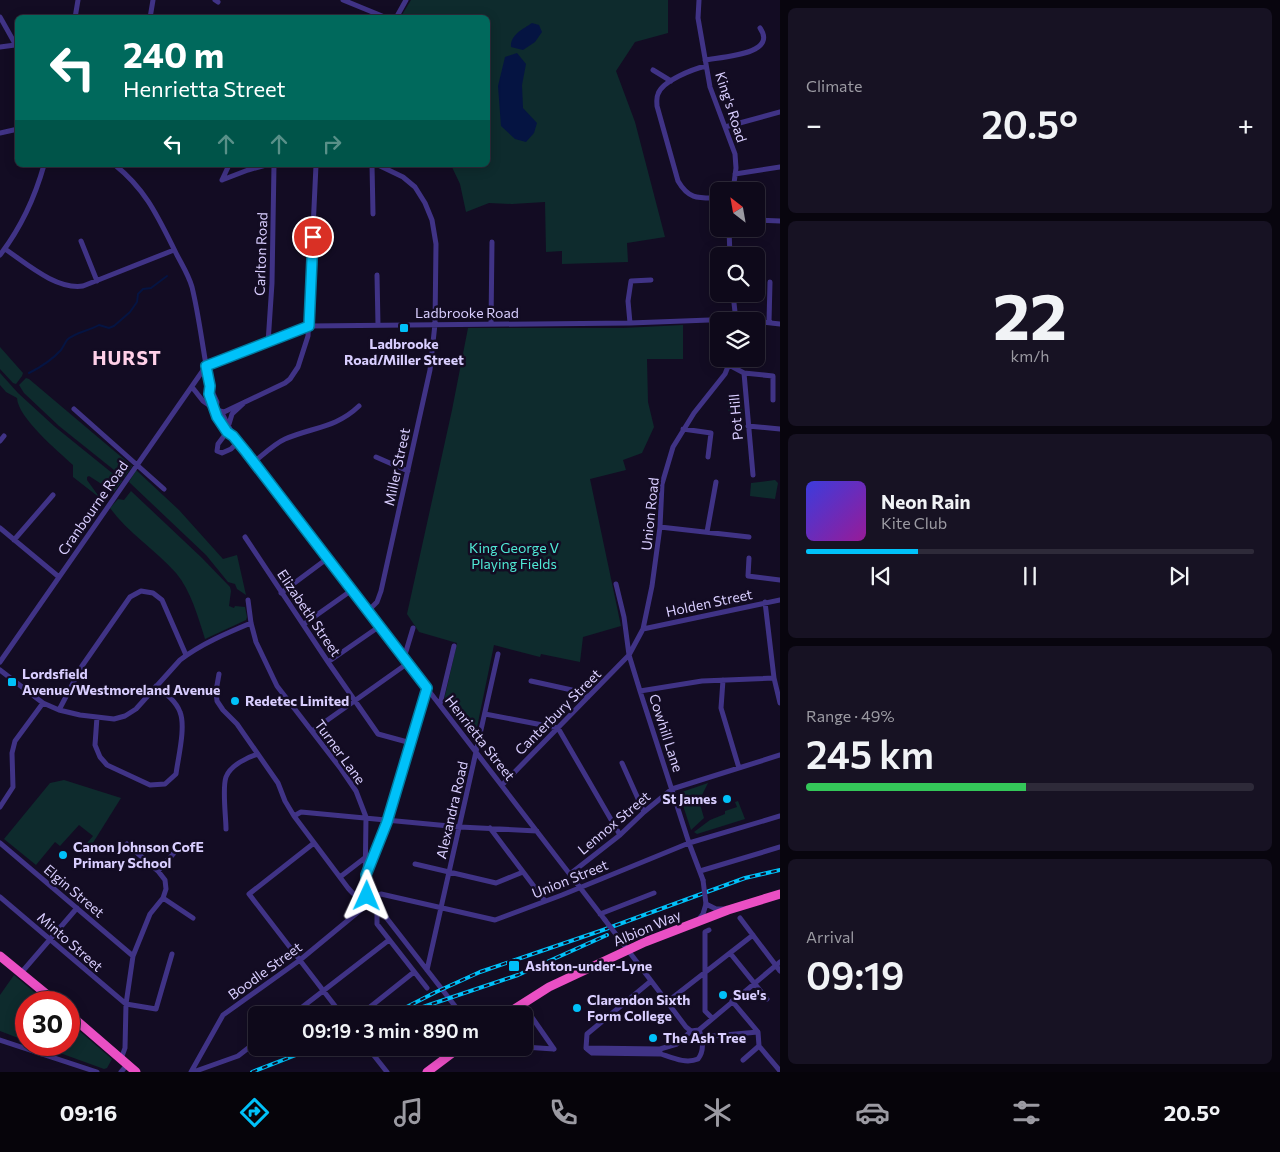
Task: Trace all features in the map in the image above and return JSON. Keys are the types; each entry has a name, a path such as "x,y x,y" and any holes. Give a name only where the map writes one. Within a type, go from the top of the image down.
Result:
{"highway":[{"name":"Albion Way","path":"518,1006 549,987 628,951 728,910 780,894"},
{"path":"0,956 43,991"},
{"path":"80,1024 136,1072"},
{"path":"427,1072 448,1056"}],"street":[{"path":"76,15 78,0"},
{"path":"150,15 153,0"},
{"path":"343,0 380,15"},
{"path":"398,15 406,0"},
{"name":"King's Road","path":"698,0 698,18 710,87 735,154 734,182"},
{"path":"0,17 15,45"},
{"path":"710,198 694,197 685,191 678,181 656,99 660,89 705,63 754,51 763,42 764,35 760,28"},
{"path":"0,47 15,47"},
{"path":"653,70 671,81"},
{"path":"725,127 780,112"},
{"path":"0,133 15,130"},
{"path":"0,255 18,228 31,201 43,167"},
{"path":"116,167 138,187 150,203 186,270 199,320 210,386 209,394 216,410"},
{"path":"228,167 222,180 259,167"},
{"name":"Carlton Road","path":"268,343 272,283 274,167"},
{"path":"192,387 203,402 216,410 224,412 249,398 279,386 290,379 298,367 308,336 309,326 316,167"},
{"path":"372,167 373,214"},
{"name":"Miller Street","path":"368,611 377,602 381,591 430,370 435,324 436,244 432,220 425,203 415,187 403,177 382,167"},
{"path":"735,174 780,167"},
{"path":"765,220 780,221"},
{"path":"81,241 97,281"},
{"path":"491,324 492,242"},
{"path":"5,249 58,283 72,288 97,281 174,250"},
{"path":"377,275 378,325"},
{"path":"630,323 628,301 631,281 651,280"},
{"path":"769,322 770,282"},
{"name":"Ladbrooke Road","path":"206,366 309,326 710,321"},
{"name":"Ladbrooke Road","path":"765,322 780,324"},
{"name":"Cranbourne Road","path":"0,662 206,366"},
{"name":"Union Road","path":"629,655 643,628 652,586 660,527 662,484 673,448 683,429 725,374 728,367"},
{"name":"Pot Hill","path":"733,367 744,373 753,475"},
{"path":"744,373 773,376 773,400"},
{"path":"229,424 232,414 249,398"},
{"path":"254,462 284,439 337,422 348,416 359,406"},
{"path":"74,409 136,466 164,488"},
{"name":"Henrietta Street","path":"216,410 223,415 229,424 233,436"},
{"name":"Henrietta Street","path":"216,410 217,417 227,432 233,436 254,462 691,1031"},
{"path":"748,426 780,429"},
{"path":"683,429 711,433 708,457"},
{"path":"227,432 218,444 217,451 222,453 231,449 238,442"},
{"path":"376,457 408,471"},
{"path":"707,532 716,482"},
{"path":"14,540 53,495"},
{"path":"660,527 749,537"},
{"path":"0,528 59,577"},
{"name":"Elizabeth Street","path":"245,537 378,734 411,743"},
{"path":"282,592 328,558"},
{"path":"749,558 748,576 780,580"},
{"name":"Cowhill Lane","path":"616,584 624,617 629,655 689,843 703,880 706,904"},
{"path":"304,624 352,590"},
{"path":"59,710 82,666 130,597 141,592 153,593 162,600 186,655"},
{"name":"Turner Lane","path":"248,600 256,642 277,686 356,791 366,817 366,875 369,903 385,916 455,1006"},
{"name":"Holden Street","path":"643,628 780,600"},
{"path":"765,602 774,678 780,703"},
{"path":"0,670 43,703 59,710 97,717 114,718 125,716 136,709 186,655 204,644 251,623"},
{"path":"328,662 380,626"},
{"path":"312,731 406,661 413,628"},
{"path":"440,704 454,646"},
{"name":"Alexandra Road","path":"427,970 498,654"},
{"name":"Canterbury Street","path":"502,785 629,655"},
{"path":"219,674 216,691 217,701 237,724 258,754 278,783 285,802 340,877 355,896 367,896"},
{"path":"640,691 702,681 774,678"},
{"path":"723,680 721,708 739,768"},
{"path":"531,681 581,692 588,697"},
{"path":"97,717 96,745 100,757 107,765 150,785 165,784 176,774 182,724 180,711 173,700 156,686"},
{"path":"366,875 387,822 427,688"},
{"path":"0,807 13,787 12,753 15,741 43,703"},
{"path":"485,714 558,728 620,835"},
{"path":"226,830 225,784 227,775 244,760 258,754"},
{"path":"672,789 780,754"},
{"path":"622,763 644,812"},
{"name":"Lennox Street","path":"570,874 620,835 672,789"},
{"path":"295,816 301,812 366,817 387,822 537,831"},
{"name":"Union Street","path":"369,903 373,897 381,894 494,920 689,843 780,816"},
{"path":"490,828 545,901"},
{"path":"314,843 249,894 335,1006"},
{"path":"121,1072 124,1062 126,1004 133,956 150,914 163,898 166,889 165,880 158,871 127,844"},
{"name":"Elgin Street","path":"1,846 133,956"},
{"path":"700,871 780,847"},
{"path":"158,871 174,853"},
{"path":"340,877 366,857"},
{"path":"415,864 496,883 523,872"},
{"path":"600,914 654,893"},
{"name":"Minto Street","path":"0,896 126,1004"},
{"path":"163,898 193,918"},
{"name":"Boodle Street","path":"192,1072 223,1015 300,960 369,903"},
{"path":"698,922 706,904 716,909 728,910"},
{"path":"21,973 77,908"},
{"path":"377,911 377,924 427,988"},
{"path":"740,918 778,964 780,971"},
{"path":"709,930 705,932 705,1011 712,1018"},
{"path":"667,1002 753,935"},
{"path":"304,1006 389,940"},
{"path":"730,953 767,1000"},
{"path":"126,1004 156,1009 172,954"},
{"path":"660,1052 677,1044 691,1031 699,1030 778,964"},
{"path":"371,1006 414,972"},
{"path":"651,981 587,1034 586,1048 660,1052 677,1060 692,1061 698,1059 702,1054 702,1037 699,1030"},
{"path":"732,1001 758,1032 759,1046 780,1071"},
{"path":"533,1019 554,1049 533,1048"},
{"path":"702,1037 758,1032"},
{"path":"1,1042 97,1072"},
{"path":"743,1060 759,1046"},
{"path":"192,1072 238,1056 248,1048"},
{"path":"375,1056 387,1072"}],"green space":[{"path":"411,0 668,0 668,33 635,42 616,71 635,122 665,237 627,243 628,262 562,264 562,251 546,252 545,202 489,203 466,212 460,184 452,167 490,167 490,15 402,15"},
{"name":"King George V Playing Fields","path":"683,325 683,359 647,359 648,402 654,427 642,453 623,460 626,470 590,479 621,626 583,637 580,662 541,654 540,657 494,645 475,737 444,700 457,643 419,632 407,614 468,328 623,328"},
{"path":"0,347 23,373 16,384 0,369"},
{"path":"0,373 18,393 54,426 122,481 114,492 89,476 87,477 87,480 100,498 73,477 73,465 31,424 19,406 17,398 6,392 0,385"},
{"path":"26,378 132,466 124,478 59,426 24,393 19,385"},
{"path":"740,397 743,415 729,415 727,399"},
{"path":"136,470 179,510 223,559 237,555 246,595 237,589 235,584 228,582 206,555 129,482"},
{"path":"775,480 778,483 775,499 750,496 751,483"},
{"path":"131,491 230,587 229,606 234,608 235,606 245,607 246,620 205,639 194,605 176,573 125,525 110,508 118,499 124,500"},
{"path":"64,780 121,798 91,846 87,843 93,836 79,825 60,846 55,842 36,865 4,839 50,783"},
{"path":"708,783 699,801 704,818 691,830 679,793"},
{"path":"738,801 745,819 697,834 694,832 710,820 725,814 725,811 737,807 735,802"},
{"path":"14,975 33,991 15,991 15,1037 0,1031 0,995"},
{"path":"80,1031 112,1059 107,1068 104,1069 68,1056 80,1056"}],"shaded area":[{"path":"532,23 539,25 542,32 535,42 523,50 511,47 515,36"},
{"path":"517,53 526,64 522,85 523,108 537,123 534,133 526,142 515,139 501,126 498,86 505,57"}],"waterway":[{"path":"29,373 54,357 67,340 74,335 99,325 109,328 114,326 130,312 137,302 138,294 143,289 151,288 167,276"}],"railway":[{"path":"409,1006 480,972 603,930 745,878 780,870"},
{"path":"426,1006 518,975 607,935"},
{"path":"252,1072 293,1056"}],"place":[{"name":"Ladbrooke Road/Miller Street","path":"404,328"},
{"name":"Lordsfield Avenue/Westmoreland Avenue","path":"12,682"},
{"name":"Redetec Limited","path":"235,701"},
{"name":"St James","path":"727,799"},
{"name":"Canon Johnson CofE Primary School","path":"63,855"},
{"name":"Ashton-under-Lyne","path":"514,966"},
{"name":"Sue's","path":"723,995"},
{"name":"Clarendon Sixth Form College","path":"577,1008"},
{"name":"The Ash Tree","path":"653,1038"}],"district":[{"name":"HURST","path":"127,358"}],"route":[{"path":"313,237 309,326 206,366 212,404 216,410 217,417 227,432 233,436 246,452 427,688 387,822 366,875 367,896"}]}
